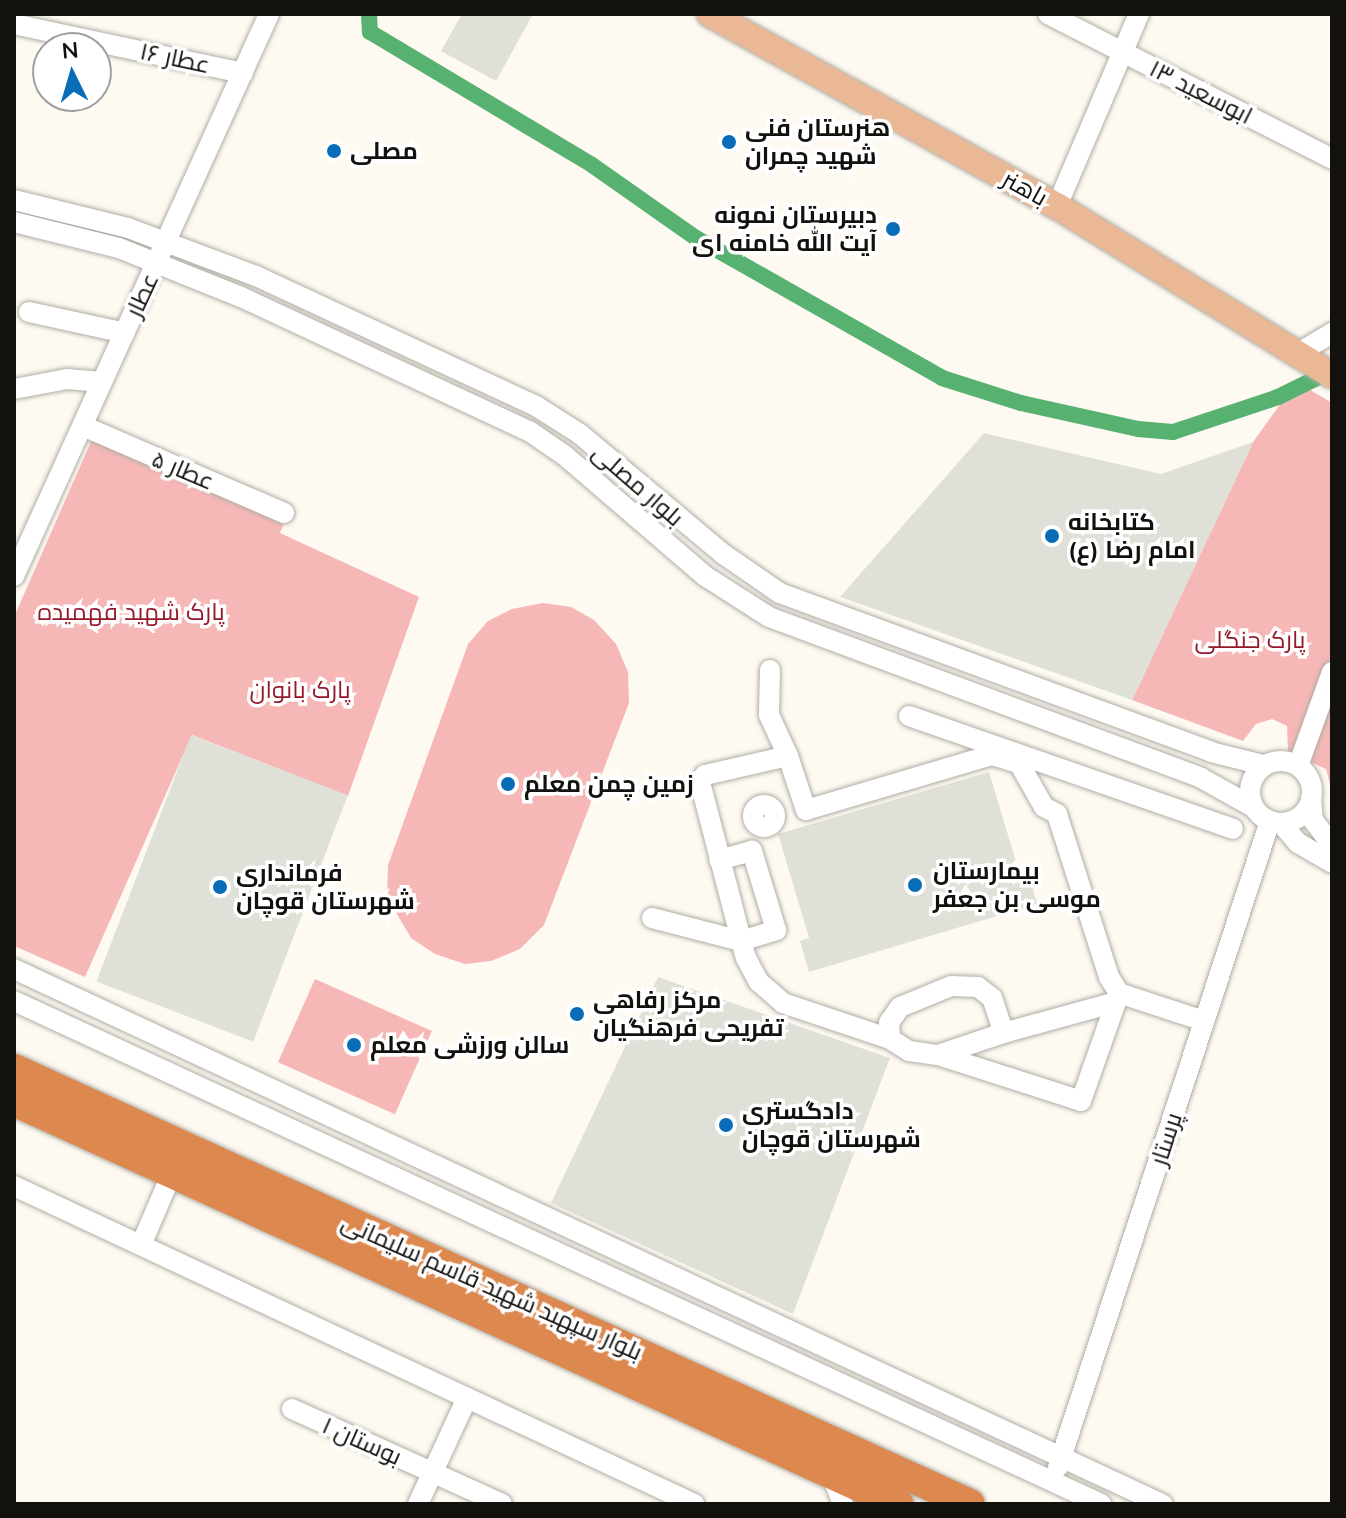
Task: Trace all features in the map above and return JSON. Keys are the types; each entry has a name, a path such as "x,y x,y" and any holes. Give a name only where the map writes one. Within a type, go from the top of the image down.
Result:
{"highway":[{"name":"بلوار سپهبد شهید قاسم سلیمانی","path":"14,1069 970,1504"},
{"name":"بلوار سپهبد شهید قاسم سلیمانی","path":"14,1101 898,1504"}],"main road":[{"name":"باهنر","path":"710,14 1057,206 1313,364"}],"street":[{"name":"ابوسعید ۱۳","path":"1048,14 1332,159"},
{"path":"1057,206 1139,14"},
{"name":"عطار","path":"14,576 243,73 263,16"},
{"name":"عطار ۱۶","path":"14,24 243,73"},
{"name":"بلوار مصلی","path":"14,200 128,228 270,282 536,406 580,434 723,554 780,593 1211,752 1263,765"},
{"name":"بلوار مصلی","path":"14,222 119,248 241,297 529,431 564,455 705,576 769,617 1201,778 1253,807"},
{"path":"29,312 125,333"},
{"path":"1313,364 1332,333"},
{"path":"14,389 67,379 102,382"},
{"name":"عطار ۵","path":"83,426 284,513"},
{"path":"770,670 769,715 788,756 806,810"},
{"path":"1298,766 1332,672"},
{"path":"909,716 1233,829"},
{"path":"967,762 980,739"},
{"path":"1201,778 1220,776 1224,770 1223,761 1211,752"},
{"path":"775,814 806,810 992,755 1019,763 1044,807 1057,814 1109,977 1119,993 1204,1021"},
{"path":"788,756 705,775 700,782 741,941 759,982 783,1003 890,1039 909,1051 938,1055 1081,1101 1116,1002 1000,1034 938,1055"},
{"path":"1332,845 1313,820 1307,774 1298,766 1275,761 1263,765 1250,784 1253,807 1276,822 1298,843 1332,863"},
{"path":"1276,822 1297,818 1311,798"},
{"name":"پرستار","path":"1053,1482 1204,1021 1276,822"},
{"path":"652,918 741,941 776,930 752,851 719,860"},
{"path":"14,969 1162,1504"},
{"path":"890,1039 889,1023 900,1007 932,992 963,985 978,987 992,998 1001,1025 1000,1034"},
{"path":"14,1001 228,1097 1101,1504"},
{"path":"228,1097 240,1072"},
{"path":"141,1245 172,1173"},
{"path":"14,1186 694,1504"},
{"path":"625,1282 636,1258"},
{"path":"418,1504 467,1398"},
{"name":"بوستان ۱","path":"292,1409 502,1504"},
{"path":"831,1474 843,1504"}],"green space":[{"name":"پارک جنگلی","path":"1307,388 1332,403 1332,792 1326,769 1288,752 1287,726 1272,719 1256,724 1243,741 1132,700 1253,442 1281,403"},
{"name":"پارک شهید فهمیده","path":"93,437 285,520 280,533 419,597 348,796 192,735 85,977 14,946 14,617"},
{"name":"زمین چمن معلم","path":"543,603 571,607 594,620 616,644 628,672 629,703 544,925 520,949 491,961 465,964 435,954 411,938 387,897 388,865 468,644 488,621 512,609"},
{"name":"سالن ورزشی معلم","path":"315,979 432,1031 395,1114 278,1062"}],"building":[{"path":"462,14 533,14 496,81 441,51"},
{"name":"کتابخانه امام رضا (ع)","path":"984,433 1161,474 1253,442 1132,700 840,597"},
{"name":"فرمانداری شهرستان قوچان","path":"191,735 348,795 253,1042 96,981"},
{"path":"989,772 1020,875 1028,872 1037,904 809,972 800,941 809,938 778,834"},
{"name":"دادگستری شهرستان قوچان","path":"658,977 890,1058 793,1314 551,1203"}],"waterway":[{"path":"369,14 370,32 592,165 696,238 942,378 1021,403 1138,429 1173,432 1278,397 1331,371"}],"place":[{"name":"هنرستان فنی شهید چمران","path":"729,142"},
{"name":"مصلی","path":"334,151"},
{"name":"دبیرستان نمونه آیت الله خامنه ای","path":"893,229"},
{"name":"کتابخانه امام رضا (ع)","path":"1052,536"},
{"name":"زمین چمن معلم","path":"508,784"},
{"name":"بیمارستان موسی بن جعفر","path":"915,885"},
{"name":"فرمانداری شهرستان قوچان","path":"220,887"},
{"name":"مرکز رفاهی تفریحی فرهنگیان","path":"577,1014"},
{"name":"سالن ورزشی معلم","path":"354,1045"},
{"name":"دادگستری شهرستان قوچان","path":"726,1125"}],"park label":[{"name":"پارک بانوان","path":"300,690"}]}
